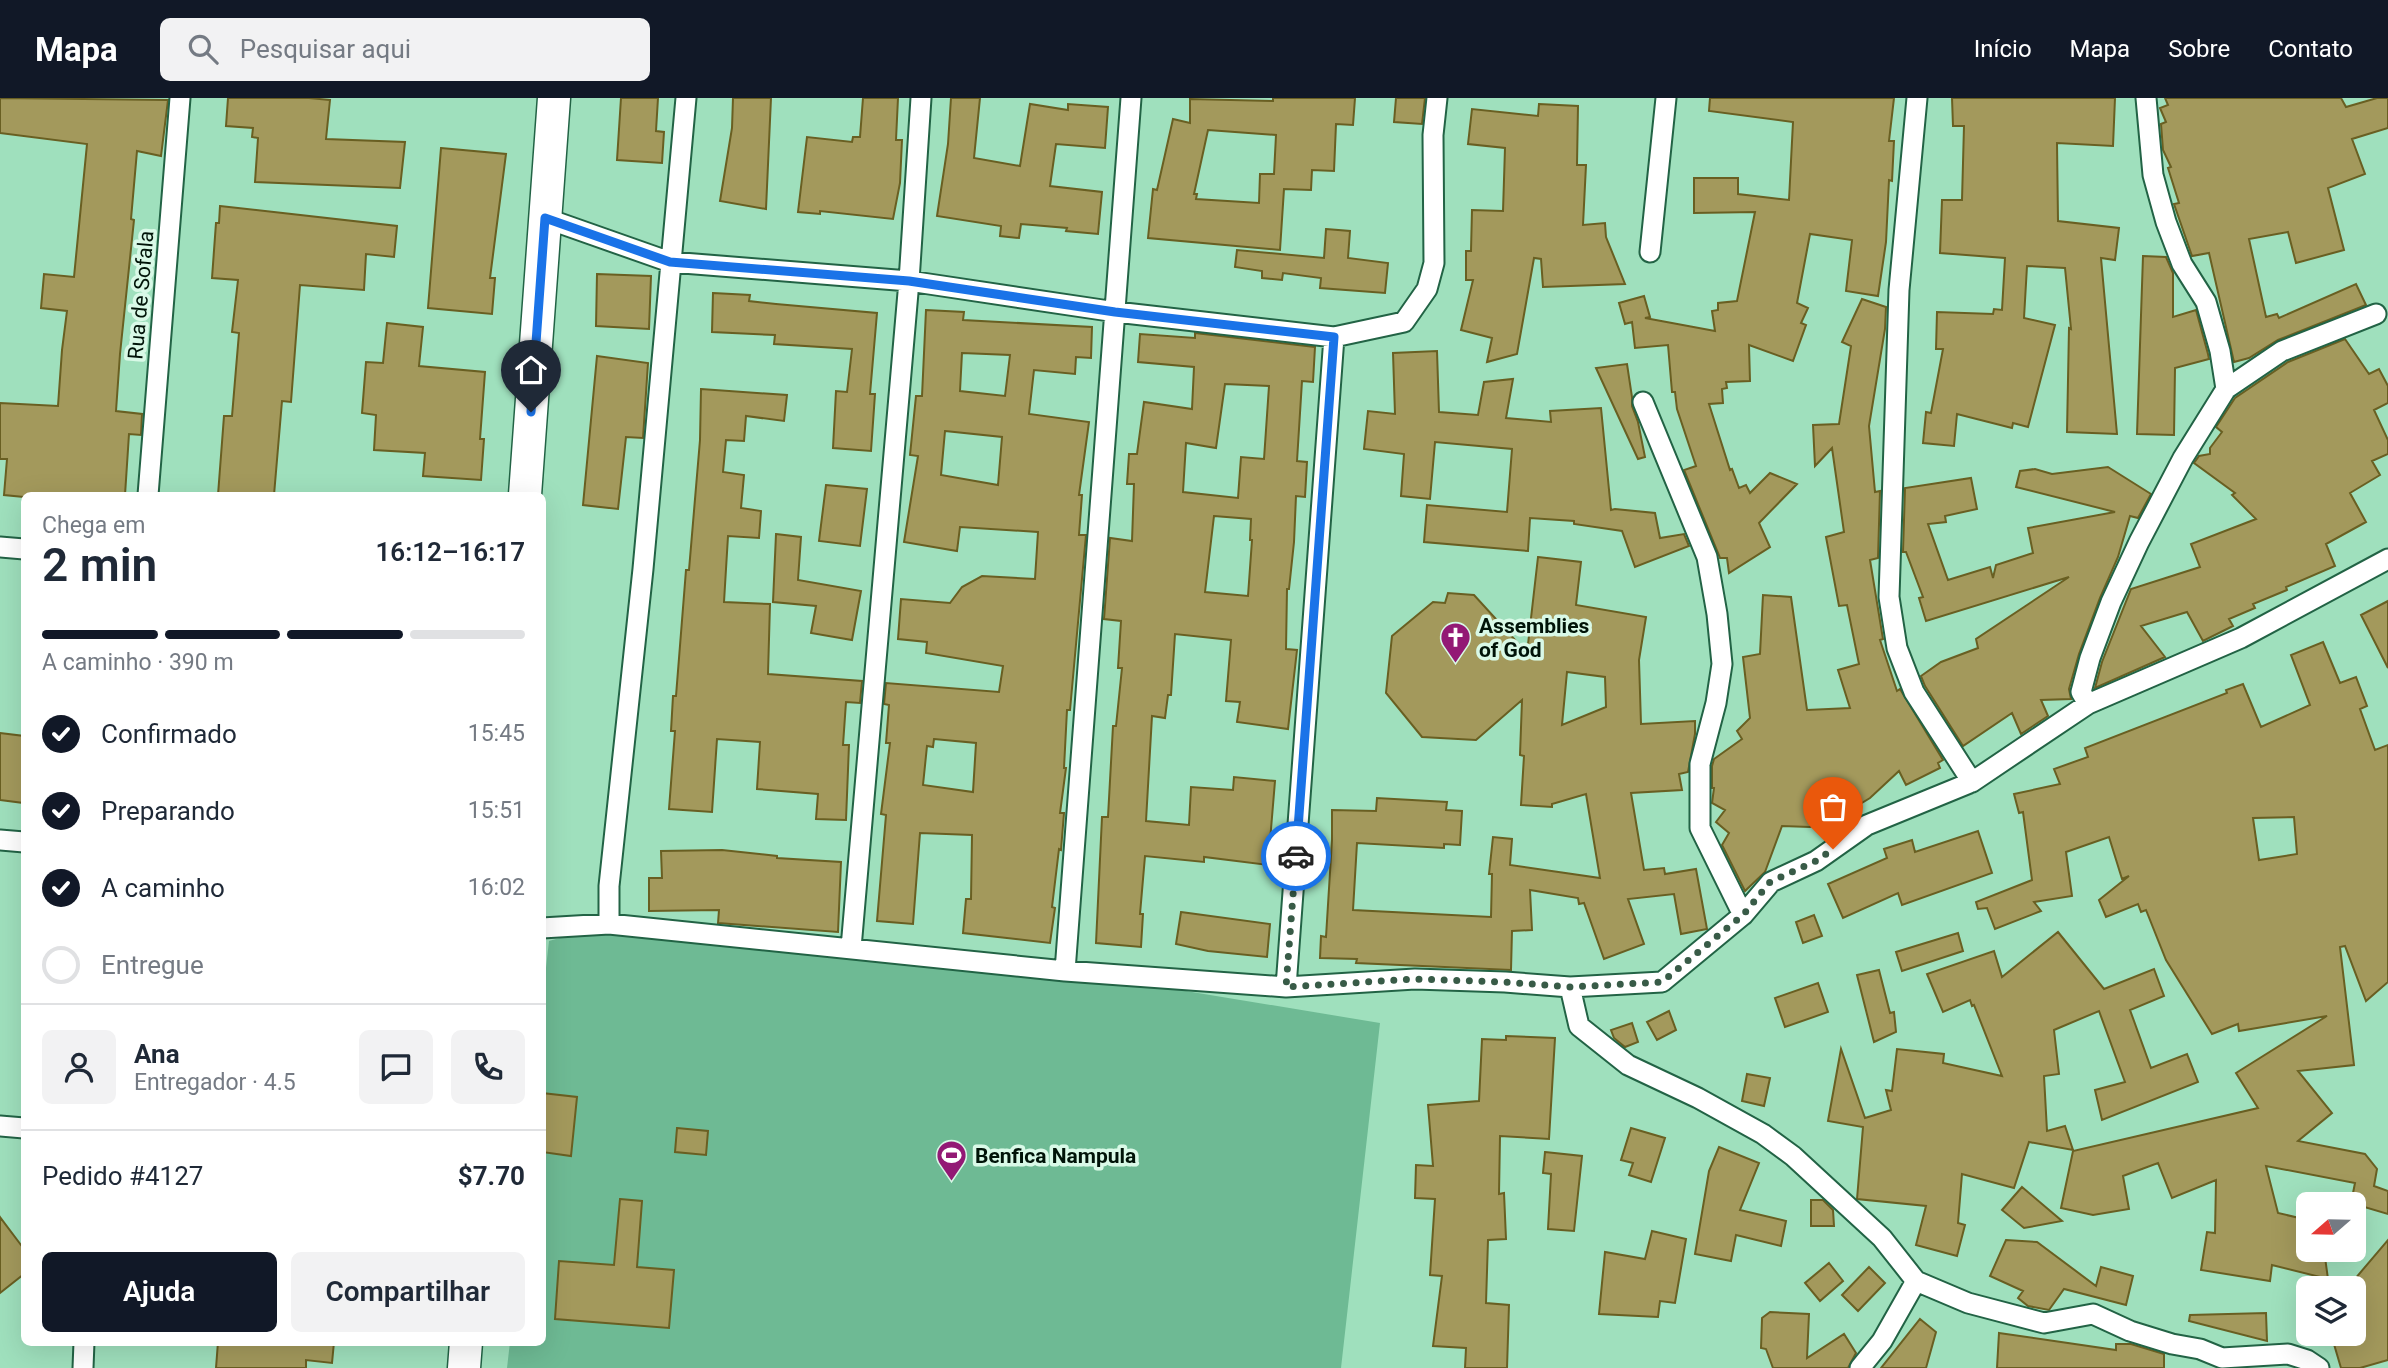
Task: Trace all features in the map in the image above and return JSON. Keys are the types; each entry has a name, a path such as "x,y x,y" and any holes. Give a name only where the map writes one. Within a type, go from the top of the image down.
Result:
{"main road":[{"path":"525,492 554,98"},
{"path":"464,1368 466,1346"}],"street":[{"name":"Rua de Sofala","path":"148,492 180,98"},
{"path":"609,924 609,886 643,569 686,98"},
{"path":"850,948 909,281 921,98"},
{"path":"1065,971 1131,98"},
{"path":"545,218 670,262 909,281 1115,312 1334,337 1404,322 1427,289 1434,262 1433,135 1437,98"},
{"path":"1650,252 1666,98"},
{"path":"1917,98 1899,290 1889,597 1896,648 1914,692 1972,782"},
{"path":"2146,98 2156,187 2182,264 2206,302 2220,351 2226,389"},
{"path":"2088,704 2081,692 2090,657 2111,602 2183,458 2226,389 2282,351 2376,314"},
{"path":"1286,987 1334,337"},
{"path":"1643,402 1707,557 1722,664 1716,703 1700,764 1700,828 1743,915"},
{"path":"0,547 21,549"},
{"path":"546,928 609,924 1065,971 1286,987 1415,979 1570,987 1662,982 1743,915 1770,882 1816,861 1867,825 1972,782 2088,704 2241,638 2388,559"},
{"path":"0,840 21,842"},
{"path":"1570,987 1579,1026 1628,1065 1699,1098 1763,1134 1793,1156 1882,1238 1916,1281 1968,1303 2045,1323 2093,1314 2130,1331 2172,1344 2200,1349 2222,1358 2288,1353 2319,1368"},
{"path":"0,1126 21,1128"},
{"path":"1860,1368 1882,1340 1916,1281"},
{"path":"83,1368 84,1346"}],"green space":[{"name":"Benfica Nampula","path":"609,924 1065,971 1380,1023 1341,1368 507,1368 510,1346 546,1346 546,968 549,941"}],"building":[{"path":"0,98 168,100 161,156 137,151 131,219 134,220 116,411 142,414 141,435 129,434 125,492 21,492 21,497 4,495 7,459 0,459 0,403 58,406 67,311 41,308 44,274 74,277 87,144 0,133"},
{"path":"228,98 330,100 326,139 405,142 400,188 255,182 258,138 252,137 253,128 226,126"},
{"path":"621,98 658,98 656,131 664,132 662,163 617,160"},
{"path":"733,98 771,98 766,209 720,201 732,128"},
{"path":"863,98 898,98 896,140 902,140 900,183 893,219 820,211 820,214 798,212 807,137 852,142 853,137 860,137"},
{"path":"951,98 980,98 974,158 1020,166 1030,104 1068,110 1068,104 1108,107 1105,148 1056,144 1050,186 1102,192 1098,234 1021,224 1019,238 1000,236 1001,226 937,216 948,144"},
{"path":"1273,98 1355,98 1353,125 1336,124 1334,171 1312,170 1311,190 1284,189 1280,250 1148,238 1153,189 1157,190 1173,119 1190,123 1190,99 1273,101","holes":["1208,130 1276,135 1274,174 1260,174 1259,203 1196,199 1197,194 1194,194"]},
{"path":"1396,98 1425,98 1422,124 1394,122"},
{"path":"1710,98 1894,98 1889,141 1894,141 1892,181 1889,180 1886,242 1878,296 1846,291 1852,240 1810,234 1797,303 1808,308 1801,323 1806,325 1793,361 1749,345 1750,381 1726,382 1727,388 1722,389 1723,403 1709,404 1730,470 1732,469 1739,488 1746,485 1750,493 1770,473 1797,484 1759,523 1770,547 1729,573 1727,558 1720,558 1684,470 1696,466 1677,409 1675,392 1672,392 1668,345 1635,348 1632,322 1625,324 1619,303 1644,296 1650,317 1645,318 1715,331 1712,311 1718,310 1718,303 1737,301 1755,212 1694,213 1694,178 1738,178 1738,194 1789,200 1793,122 1709,111"},
{"path":"1952,98 2115,98 2113,146 2057,143 2058,221 2119,228 2115,260 2101,258 2117,434 2067,432 2069,328 2071,329 2065,268 2027,266 2024,318 2055,325 2028,427 2013,423 2012,428 1957,414 1954,446 1923,443 1926,412 1931,413 1943,349 1936,349 1937,312 1993,314 1994,309 2002,310 2005,258 1940,253 1942,200 1962,200 1964,126 1953,126"},
{"path":"2165,98 2341,98 2346,107 2377,98 2388,98 2388,128 2352,139 2365,174 2328,188 2344,250 2296,263 2288,232 2249,239 2266,317 2277,314 2279,318 2356,284 2366,305 2278,340 2249,358 2234,362 2209,253 2192,256 2174,204 2179,203 2168,168 2171,167 2163,150 2161,124 2166,122 2160,108 2168,105"},
{"path":"1539,104 1578,106 1577,165 1586,165 1583,225 1605,223 1606,237 1625,284 1543,287 1541,259 1534,258 1517,354 1487,362 1492,338 1461,330 1473,280 1466,280 1466,251 1471,251 1472,210 1503,211 1505,148 1468,144 1472,109 1538,116"},
{"path":"441,148 506,154 490,278 495,278 492,314 428,308"},
{"path":"220,206 397,226 394,257 366,254 364,290 300,285 291,402 282,401 274,492 218,492 224,416 232,416 239,333 232,332 238,280 212,278 216,223 219,223"},
{"path":"1326,229 1350,231 1348,258 1388,263 1385,293 1320,288 1321,278 1283,273 1282,280 1262,278 1262,271 1235,267 1237,250 1324,258"},
{"path":"2143,256 2166,257 2173,273 2173,317 2196,310 2209,359 2175,368 2174,435 2137,434"},
{"path":"597,274 651,276 649,329 596,326"},
{"path":"713,293 750,295 749,301 877,313 870,394 875,394 871,451 833,448 836,391 847,392 852,349 774,344 775,335 712,332"},
{"path":"1862,299 1886,307 1885,329 1869,426 1875,492 1880,491 1878,558 1870,560 1883,639 1880,640 1897,691 1900,689 1943,760 1938,763 1940,768 1906,785 1899,771 1870,798 1837,818 1810,827 1782,826 1765,872 1745,891 1722,845 1729,833 1716,822 1725,810 1712,803 1712,766 1714,759 1742,739 1737,731 1750,718 1743,657 1760,654 1763,595 1791,597 1807,710 1850,708 1838,670 1859,664 1847,605 1839,606 1826,537 1844,532 1832,448 1815,466 1813,425 1839,424 1851,346 1842,342"},
{"path":"926,310 964,312 963,320 1092,327 1091,358 1076,357 1075,374 1034,370 1029,414 1089,422 1079,495 1082,495 1079,535 1086,535 1070,710 1067,710 1066,768 1060,813 1064,813 1050,943 963,933 966,899 971,899 972,835 920,833 913,924 877,921 886,815 881,814 890,743 886,743 889,705 884,704 886,683 999,692 1003,666 926,653 927,642 898,639 901,599 950,603 962,587 982,576 1035,579 1038,532 960,527 957,551 904,542 918,456 910,455 916,396 922,396","holes":["962,353 1010,355 1005,396 960,391","945,431 1002,437 998,485 941,475","934,739 976,743 973,792 923,785 927,746 933,747"]},
{"path":"387,323 423,327 419,366 485,372 480,439 484,439 481,480 423,476 425,453 374,450 376,415 362,413 366,362 383,363"},
{"path":"1195,333 1315,347 1313,382 1302,381 1297,461 1307,462 1305,497 1296,496 1294,542 1287,589 1286,649 1297,650 1288,729 1237,722 1240,702 1226,701 1231,640 1175,634 1171,695 1168,695 1165,718 1152,716 1146,821 1189,825 1191,787 1233,790 1234,777 1275,781 1268,865 1204,857 1204,862 1145,856 1140,914 1143,914 1141,947 1096,943 1102,817 1108,817 1113,726 1116,726 1122,668 1118,668 1121,621 1104,619 1110,538 1132,541 1134,484 1127,484 1129,454 1137,454 1144,402 1192,409 1194,367 1138,362 1140,334 1195,338","holes":["1225,384 1269,386 1264,459 1241,457 1238,498 1183,492 1186,443 1216,448","1214,516 1251,519 1248,596 1205,592"]},
{"path":"2345,339 2369,374 2379,369 2388,386 2388,403 2374,410 2388,440 2388,454 2372,461 2380,475 2350,493 2366,522 2326,544 2335,566 2253,604 2255,608 2229,619 2233,626 2203,641 2187,612 2141,626 2165,657 2095,688 2102,662 2131,589 2200,567 2191,544 2256,519 2232,495 2235,493 2194,463 2199,456 2210,454 2210,448 2222,432 2216,427 2235,398 2288,362"},
{"path":"1437,351 1439,412 1478,415 1484,382 1513,379 1506,418 1551,422 1550,411 1601,408 1611,510 1655,513 1660,538 1684,534 1689,546 1635,567 1622,531 1574,524 1574,521 1530,518 1528,551 1424,542 1427,505 1507,512 1512,449 1435,442 1430,499 1401,496 1404,454 1364,449 1368,411 1395,414 1393,353"},
{"path":"597,356 648,363 643,438 626,437 618,509 583,505"},
{"path":"1627,364 1632,406 1645,457 1638,459 1596,368"},
{"path":"701,389 787,395 784,421 746,416 744,441 726,440 723,472 744,475 741,508 761,511 759,538 728,536 724,602 770,604 768,674 862,681 860,703 846,702 843,745 849,745 846,820 816,819 818,794 757,789 760,742 717,739 712,812 669,809 675,731 671,731 673,696 676,696 686,570 689,570 700,440"},
{"path":"2108,467 2151,494 2138,518 2130,516 2118,557 2079,654 2069,689 2071,699 2041,700 2048,716 2021,734 2012,713 1963,746 1921,676 1941,662 1978,648 1976,639 2069,577 1926,621 1919,598 1923,597 1906,552 1903,552 1905,488 1971,478 1977,509 1945,516 1946,522 1928,524 1948,580 1990,567 1993,578 1996,565 2033,553 2028,528 2115,512 2016,487 2020,471 2035,469 2052,474"},
{"path":"826,485 867,489 860,546 819,541"},
{"path":"776,534 801,537 798,580 861,591 852,640 811,633 816,606 773,602"},
{"path":"1538,557 1581,562 1576,605 1646,617 1639,660 1641,724 1695,721 1695,734 1688,772 1679,774 1682,790 1631,793 1644,870 1664,868 1665,874 1696,869 1707,929 1681,934 1674,894 1628,899 1644,944 1604,959 1584,903 1579,904 1578,898 1530,890 1532,930 1512,931 1511,970 1356,963 1357,959 1320,958 1321,936 1326,937 1332,810 1376,811 1377,798 1447,802 1446,810 1462,811 1460,845 1444,844 1444,848 1357,843 1353,910 1491,917 1492,874 1489,874 1493,837 1512,839 1510,865 1600,878 1586,794 1552,804 1552,807 1521,805 1524,756 1520,755 1522,700 1476,740 1422,737 1386,693 1392,636 1433,602 1445,603 1448,593 1474,595 1527,653","holes":["1567,672 1605,677 1606,707 1562,725"]},
{"path":"2388,601 2388,668 2361,615"},
{"path":"2323,642 2340,683 2356,677 2367,706 2360,709 2375,750 2388,745 2388,982 2366,1001 2345,946 2340,947 2354,1065 2298,1071 2332,1113 2298,1141 2365,1154 2377,1169 2374,1186 2388,1191 2388,1214 2366,1207 2366,1192 2353,1192 2355,1183 2266,1166 2278,1213 2296,1217 2296,1262 2326,1262 2328,1276 2316,1276 2272,1265 2270,1281 2201,1270 2207,1232 2215,1233 2216,1180 2172,1198 2158,1163 2123,1176 2129,1209 2093,1215 2061,1208 2073,1151 2258,1108 2236,1073 2327,1016 2239,1031 2238,1024 2212,1034 2166,960 2146,910 2141,912 2138,904 2106,917 2099,900 2129,876 2122,879 2109,837 2066,852 2072,896 2034,902 2041,911 1995,929 1987,908 1978,909 1976,902 2032,880 2023,812 2019,813 2014,794 2060,784 2054,769 2088,757 2085,748 2227,693 2226,690 2243,684 2261,727 2310,705 2291,655","holes":["2294,817 2297,854 2259,860 2253,818"]},
{"path":"0,733 21,736 21,803 0,800"},
{"path":"1978,831 1992,873 1902,905 1898,893 1843,918 1828,884 1887,858 1884,849 1912,840 1915,852"},
{"path":"722,850 777,858 841,862 838,932 718,923 719,910 649,911 649,878 662,878 661,851"},
{"path":"1181,912 1270,924 1267,957 1208,951 1176,944"},
{"path":"1814,915 1822,936 1803,943 1796,922"},
{"path":"2058,932 2104,989 2154,969 2164,996 2130,1010 2151,1068 2187,1054 2198,1082 2102,1120 2095,1090 2125,1082 2099,1011 2054,1030 2059,1074 2044,1076 2047,1131 2065,1126 2073,1150 2029,1142 2014,1188 1962,1174 1958,1223 1965,1225 1957,1256 1916,1245 1926,1206 1857,1199 1863,1127 1828,1121 1841,1049 1865,1118 1891,1110 1886,1090 1892,1091 1897,1049 1944,1054 1943,1063 2002,1076 1974,1005 1972,1006 1970,1000 1943,1012 1927,974 1994,951 2002,977"},
{"path":"1958,933 1963,951 1902,971 1896,952"},
{"path":"1879,970 1890,1013 1894,1012 1896,1032 1874,1042 1857,975"},
{"path":"1818,983 1828,1012 1785,1027 1775,998"},
{"path":"1669,1011 1676,1030 1657,1040 1647,1022"},
{"path":"1632,1023 1638,1042 1625,1047 1614,1038 1611,1030"},
{"path":"1506,1036 1555,1038 1549,1139 1500,1136 1499,1194 1504,1193 1506,1239 1488,1240 1486,1303 1509,1305 1507,1368 1465,1368 1466,1348 1433,1346 1442,1276 1430,1275 1435,1199 1415,1198 1416,1165 1433,1166 1428,1105 1479,1101 1482,1039 1506,1040"},
{"path":"1747,1074 1770,1078 1764,1106 1742,1101"},
{"path":"546,1093 577,1097 571,1156 546,1153"},
{"path":"677,1128 708,1131 706,1155 675,1152"},
{"path":"1631,1128 1665,1138 1651,1182 1629,1175 1633,1163 1621,1160"},
{"path":"1719,1147 1759,1163 1740,1210 1786,1221 1781,1246 1736,1235 1731,1261 1695,1254 1709,1171"},
{"path":"1545,1152 1582,1156 1574,1231 1548,1229 1551,1174 1543,1173"},
{"path":"2022,1187 2062,1221 2024,1228 2002,1210"},
{"path":"620,1199 642,1201 637,1267 674,1270 669,1328 555,1319 559,1261 614,1265"},
{"path":"1811,1200 1823,1200 1833,1210 1834,1226 1811,1226"},
{"path":"0,1217 21,1245 21,1276 0,1293"},
{"path":"1652,1231 1686,1239 1675,1303 1660,1301 1658,1317 1599,1314 1605,1252 1645,1259"},
{"path":"2006,1240 2037,1242 2096,1286 2101,1267 2133,1276 2126,1305 2064,1289 2049,1310 2028,1306 2018,1298 2023,1291 1990,1276"},
{"path":"2388,1240 2388,1360 2360,1368 2341,1368 2335,1346 2366,1346 2366,1276 2357,1276"},
{"path":"1829,1263 1843,1281 1820,1301 1805,1283"},
{"path":"1869,1267 1885,1283 1858,1311 1842,1295"},
{"path":"1770,1312 1809,1314 1807,1358 1844,1334 1856,1353 1848,1368 1773,1368 1766,1349 1761,1348 1762,1318"},
{"path":"2266,1313 2267,1341 2189,1321 2190,1315"},
{"path":"1920,1319 1936,1332 1926,1368 1881,1368"},
{"path":"1999,1333 2116,1350 2116,1344 2131,1344 2164,1354 2164,1368 1997,1368"},
{"path":"218,1346 334,1346 332,1363 306,1360 306,1368 216,1368"}],"way so far":[{"path":"1296,856 1286,987 1415,979 1570,987 1662,982 1743,915 1770,882 1816,861 1833,849"}],"place":[{"name":"Assemblies of God","path":"1456,665"},
{"name":"Benfica Nampula","path":"952,1183"}],"route":[{"path":"531,412 545,218 670,262 909,281 1115,312 1334,337 1296,856"}]}
